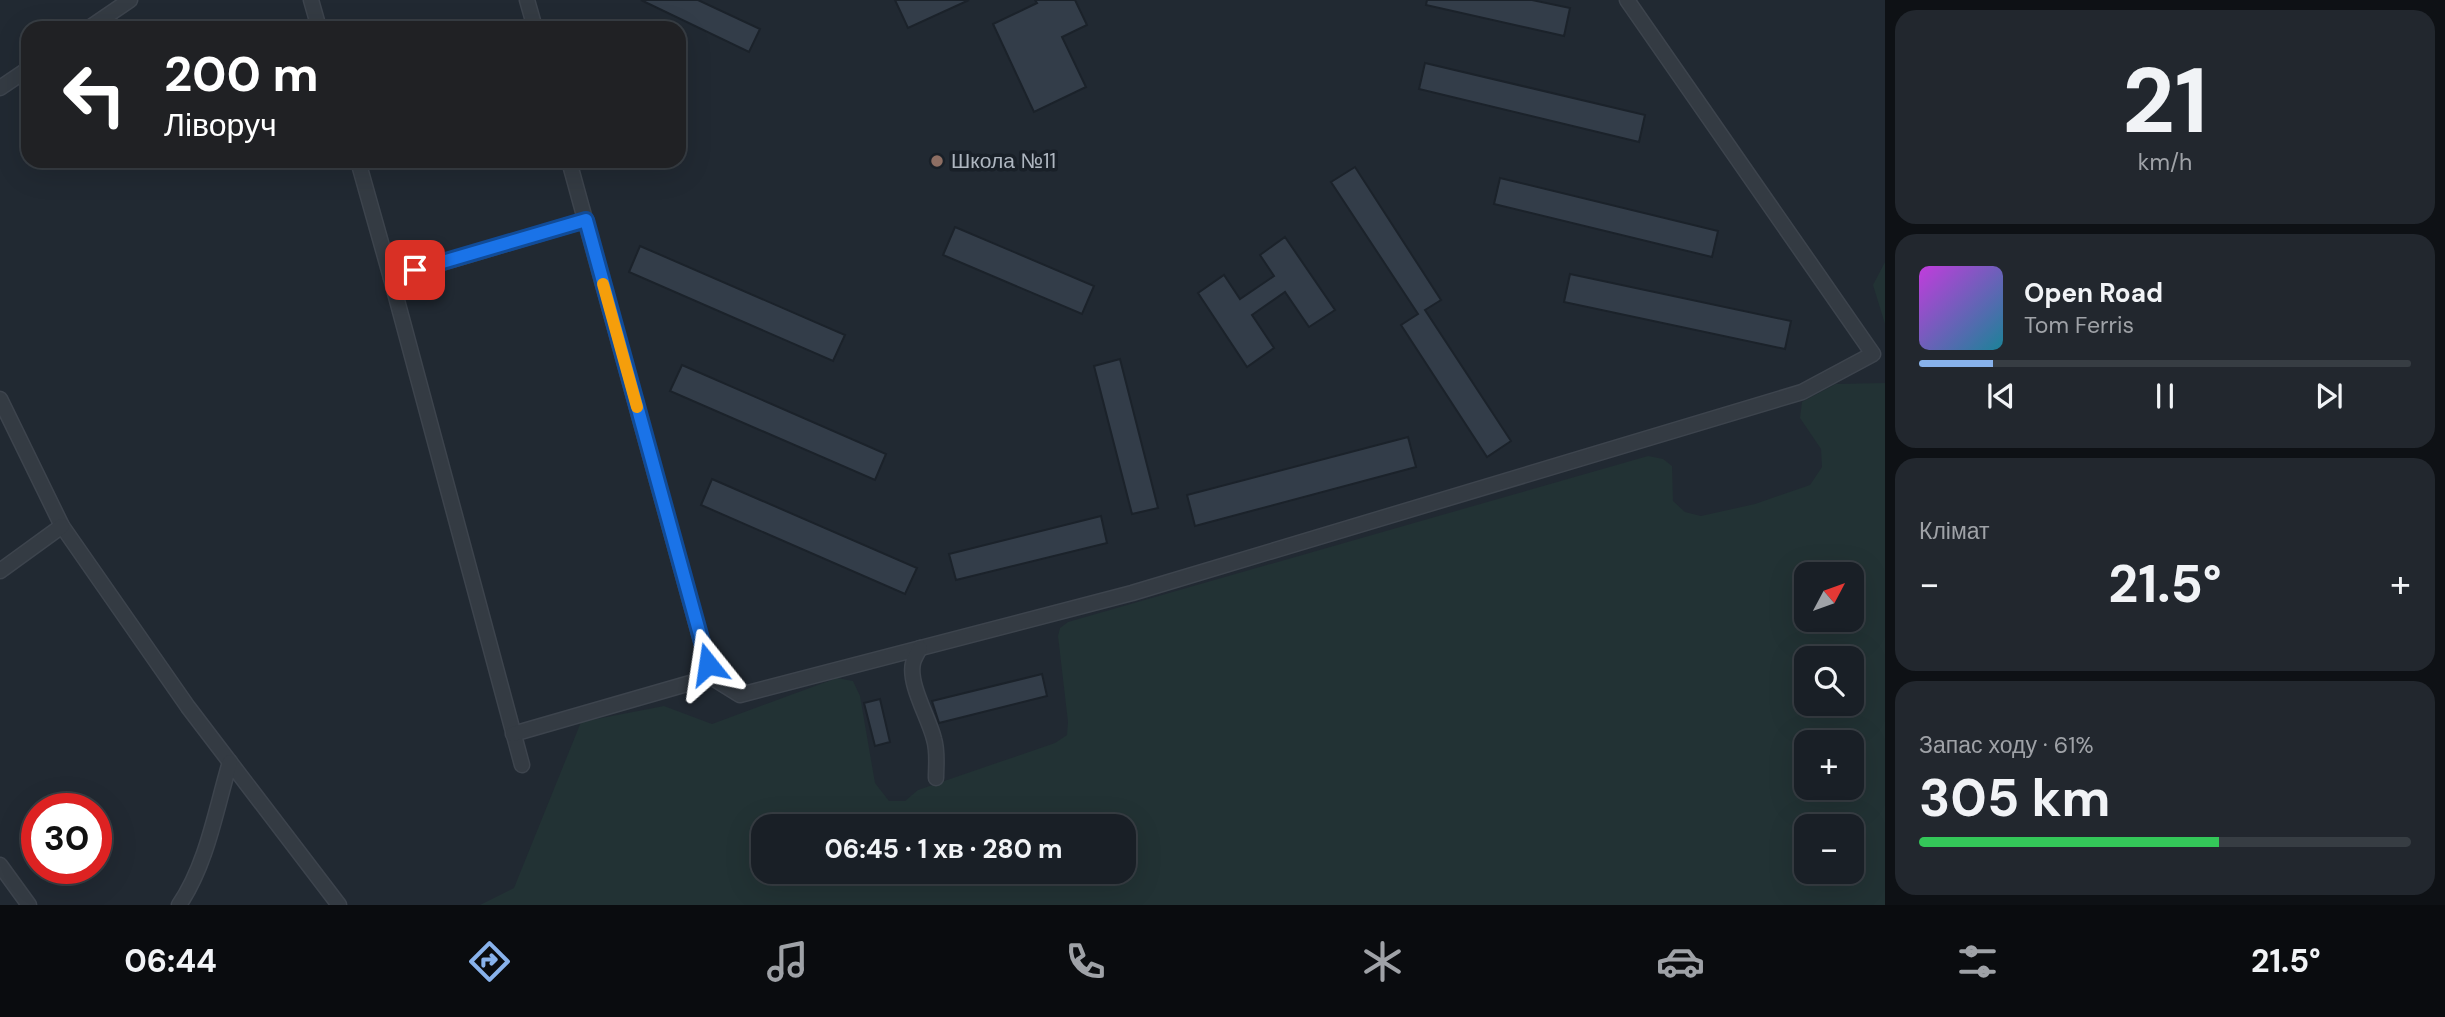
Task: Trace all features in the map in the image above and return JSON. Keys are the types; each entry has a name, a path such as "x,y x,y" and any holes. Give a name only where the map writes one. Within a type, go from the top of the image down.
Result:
{"street":[{"path":"99,21 130,0"},
{"path":"311,0 317,21"},
{"path":"527,0 533,21"},
{"path":"571,168 711,677 740,695 1132,593 1802,392 1873,354 1627,0"},
{"path":"0,88 21,74"},
{"path":"360,168 522,765"},
{"path":"391,278 586,220"},
{"path":"0,399 62,526 188,707 339,905"},
{"path":"0,571 62,526"},
{"path":"920,648 912,672 934,738 936,778"},
{"path":"513,734 711,677"},
{"path":"179,905 188,892 208,839 230,762"},
{"path":"0,865 29,905"}],"shaded area":[{"path":"1885,262 1885,324 1873,285"},
{"path":"1885,383 1885,905 480,905 514,888 581,722 664,706 712,724 837,678 853,681 860,696 875,783 889,801 905,801 918,790 1055,743 1067,735 1068,722 1058,636 1060,628 1068,622 1648,456 1663,459 1672,466 1673,501 1685,512 1701,516 1755,504 1810,485 1822,467 1821,449 1800,418 1802,402 1836,384"}],"building":[{"path":"641,0 698,0 760,29 749,52"},
{"path":"895,0 969,0 908,28"},
{"path":"1035,0 1075,0 1087,25 1062,37 1086,87 1034,112 993,24 1037,3"},
{"path":"1427,0 1532,0 1570,8 1564,36 1426,5"},
{"path":"1425,63 1645,115 1639,142 1419,89"},
{"path":"1355,167 1441,300 1425,310 1511,441 1487,457 1401,325 1418,314 1331,182"},
{"path":"1500,178 1718,231 1712,257 1494,204"},
{"path":"955,227 1094,286 1082,314 943,255"},
{"path":"1285,237 1335,310 1309,327 1285,292 1252,315 1274,348 1247,367 1198,293 1224,275 1240,299 1274,276 1260,255"},
{"path":"640,246 845,335 833,361 629,272"},
{"path":"1570,274 1791,321 1785,349 1564,302"},
{"path":"1120,359 1158,508 1132,514 1094,366"},
{"path":"682,365 886,454 875,480 670,391"},
{"path":"1408,437 1416,467 1195,526 1187,495"},
{"path":"712,479 917,568 905,594 701,505"},
{"path":"1101,516 1107,543 956,580 949,554"},
{"path":"1042,674 1047,696 939,723 932,701"},
{"path":"880,699 890,742 875,746 864,703"}],"slow traffic":[{"path":"603,284 637,407"}],"place":[{"name":"Школа №11","path":"937,161"}],"route":[{"path":"415,270 586,220 708,664"}]}
